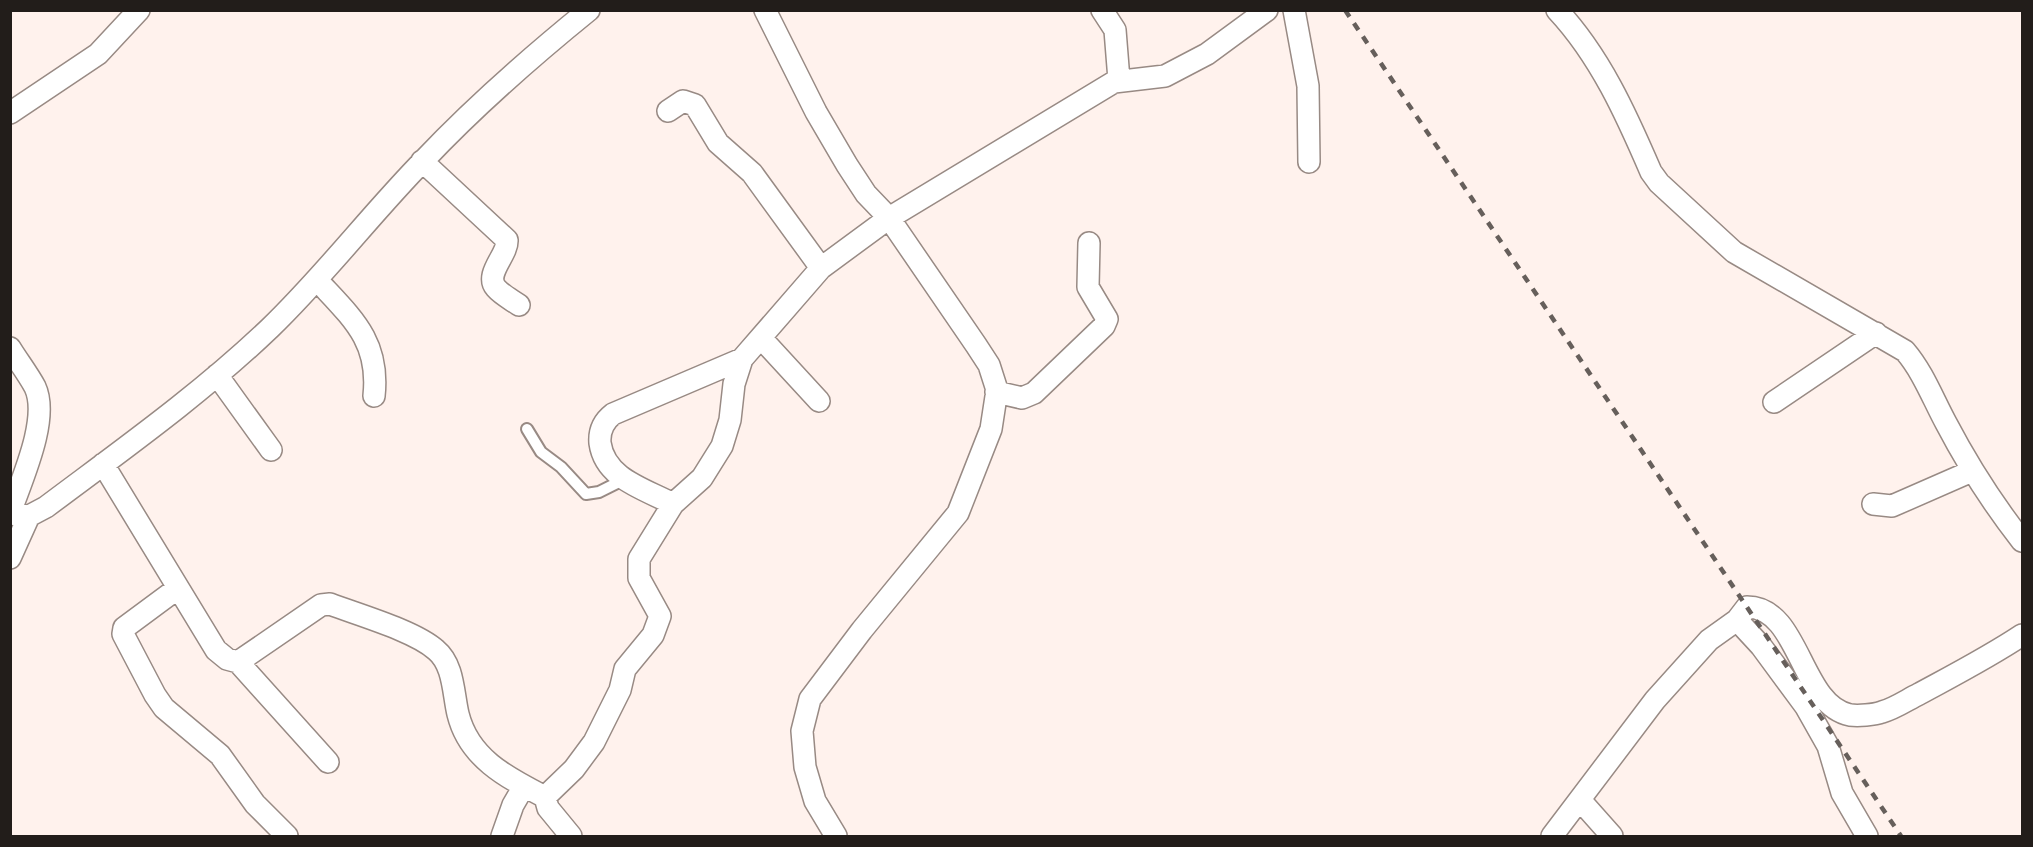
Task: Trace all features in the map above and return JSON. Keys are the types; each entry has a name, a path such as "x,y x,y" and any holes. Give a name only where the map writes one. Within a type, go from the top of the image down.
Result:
{"street":[{"path":"10,113 98,54 139,10"},
{"path":"765,10 816,112 847,165 866,194 889,218 988,365 996,392 991,429 958,513 862,630 810,699 802,731 804,767 815,801 836,837"},
{"path":"1102,10 1114,30 1119,80"},
{"path":"673,504 625,479 607,463 600,438 607,419 613,414 742,359 762,339 821,268 889,218 1119,80 1165,76 1207,54 1267,10"},
{"path":"1294,10 1308,86 1309,162"},
{"path":"1557,10 1579,34 1603,71 1651,172 1659,183 1734,252 1905,351 1919,367 1927,388 1972,471 2022,541"},
{"path":"17,515 103,464 217,375 317,280 422,161 531,58 584,12"},
{"path":"668,111 682,101 695,105 718,143 752,173 821,268"},
{"path":"422,161 507,240 508,249 494,272 493,280 495,287 519,305"},
{"path":"996,392 1022,398 1034,393 1104,326 1107,319 1088,287 1089,243"},
{"path":"317,280 361,328 368,343 376,374 374,396"},
{"path":"1774,402 1876,333"},
{"path":"762,339 819,401"},
{"path":"10,348 36,389 40,408 10,558"},
{"path":"545,797 574,769 594,742 620,690 625,669 653,635 660,616 639,578 639,559 673,504 702,478 722,446 730,420 734,384 742,359"},
{"path":"217,375 271,450"},
{"path":"103,464 216,650 227,659 238,662 328,762"},
{"path":"1873,504 1892,506 1972,471"},
{"path":"178,588 124,628 123,634 164,708 180,718 220,755 255,804 288,837"},
{"path":"238,662 321,605 330,604 420,639 437,650 447,664 459,717 472,745 491,768 545,797 548,808 571,837"},
{"path":"1552,837 1655,700 1709,640 1737,620 1747,607 1758,607 1768,611 1779,622 1822,694 1835,708 1850,715 1881,713 1989,658 2022,635"},
{"path":"1737,620 1761,646 1806,707 1828,746 1842,793 1866,837"},
{"path":"502,837 513,805 524,786"},
{"path":"1580,800 1612,837"}],"lane":[{"path":"527,429 541,452 561,466 586,494 599,492 625,479"}],"railway":[{"path":"1345,10 1901,836"}]}
